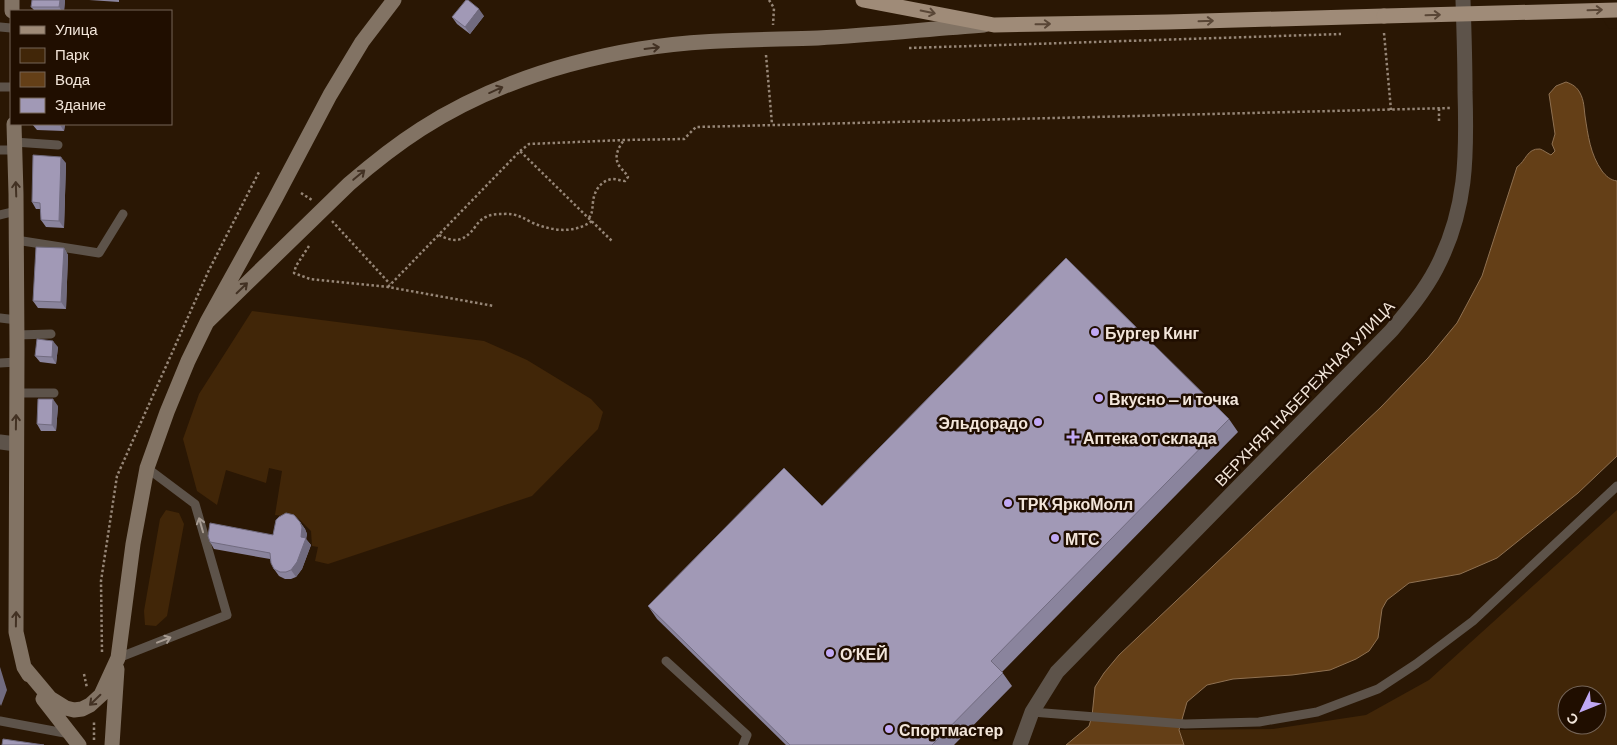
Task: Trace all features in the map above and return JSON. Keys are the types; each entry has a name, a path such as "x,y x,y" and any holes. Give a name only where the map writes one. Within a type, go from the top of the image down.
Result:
{"main road":[{"path":"112,745 118,658 133,544 147,468 174,395 207,322 276,199 330,95 362,42 394,0"},
{"path":"863,0 994,24"},
{"path":"207,322 349,184 400,143 447,114 512,83 551,69 625,52 666,46 819,38 994,24 1167,22 1617,10"},
{"path":"14,125 9,147 16,211 16,444 18,497 16,632 24,667 40,695 75,740"},
{"path":"24,667 54,701 66,708 80,710 88,707 101,695 118,658"}],"street":[{"name":"ВЕРХНЯЯ НАБЕРЕЖНАЯ УЛИЦА","path":"1020,745 1032,712 1057,672 1391,331 1435,272 1449,240 1460,204 1466,165 1463,0"},
{"path":"0,442 16,444"}],"lane":[{"path":"9,147 58,145"},
{"path":"0,215 16,211"},
{"path":"16,240 99,253 123,214"},
{"path":"0,318 17,328 51,334"},
{"path":"0,363 17,362"},
{"path":"17,393 54,392"},
{"path":"118,658 227,615 195,504 147,468"},
{"path":"1032,712 1184,724 1259,722 1317,712 1378,689 1416,664 1473,620 1617,486"},
{"path":"666,661 747,735 743,745"},
{"path":"0,722 75,740"}],"path":[{"path":"769,0 774,8 773,29"},
{"path":"1375,33 1385,32 1392,110"},
{"path":"908,48 1345,34"},
{"path":"766,51 772,125"},
{"path":"1438,121 1439,108"},
{"path":"389,286 528,144 684,139 696,127 1466,108"},
{"path":"439,235 448,240 464,238 484,217 502,214 520,216 534,223 558,230 576,229 585,226 593,212 595,193 604,182 614,179 625,181 628,177 619,166 616,158 617,149 624,140"},
{"path":"520,151 613,242"},
{"path":"301,193 316,203"},
{"path":"330,218 389,286"},
{"path":"309,246 296,266 294,273 310,279 389,286 494,306"},
{"path":"84,674 87,689"},
{"path":"94,719 94,745"}],"green space":[{"path":"252,311 484,341 527,360 591,399 603,412 598,429 532,496 328,564 315,561 318,547 312,546 311,531 298,518 275,515 282,471 269,468 266,483 226,470 217,505 197,491 183,439 199,394"},
{"path":"166,510 179,513 184,524 167,616 156,626 145,625 144,611 160,519"},
{"path":"1617,510 1617,745 1184,745 1179,730 1273,729 1366,715 1429,680"}],"water":[{"path":"1566,82 1576,87 1581,96 1590,144 1598,165 1607,176 1617,181 1617,456 1578,493 1497,558 1460,574 1409,583 1387,600 1382,609 1378,638 1369,651 1356,659 1330,670 1233,679 1207,685 1187,702 1179,730 1184,745 1066,745 1089,726 1095,687 1119,655 1381,407 1428,358 1457,323 1482,276 1517,167 1529,153 1536,149 1551,155 1555,151 1552,144 1555,134 1549,94 1556,86"}],"pier":[{"path":"1591,0 1617,0 1617,28 1609,29"}],"building":[{"path":"32,0 60,0 59,7 31,7"},
{"path":"466,0 479,9 465,27 452,17"},
{"path":"33,155 61,157 59,221 41,220 40,203 32,202"},
{"path":"36,247 64,248 61,302 33,301"},
{"name":"ТРК ЯркоМолл","path":"1066,258 1229,419 991,661 1003,673 932,745 790,745 648,606 784,468 822,506"},
{"path":"37,339 53,341 52,357 35,356"},
{"path":"38,399 53,399 52,425 37,424"},
{"path":"286,513 294,515 300,522 302,527 301,537 306,538 297,562 291,570 286,572 274,569 270,553 210,542 208,536 210,523 273,535 276,520"},
{"path":"3,739 44,745 2,745"}],"place":[{"name":"Бургер Кинг","path":"1095,332"},
{"name":"Вкусно — и точка","path":"1099,398"},
{"name":"Эльдорадо","path":"1038,422"},
{"name":"Аптека от склада","path":"1073,437"},
{"name":"ТРК ЯркоМолл","path":"1008,503"},
{"name":"МТС","path":"1055,538"},
{"name":"О’КЕЙ","path":"830,653"},
{"name":"Спортмастер","path":"889,729"}]}
